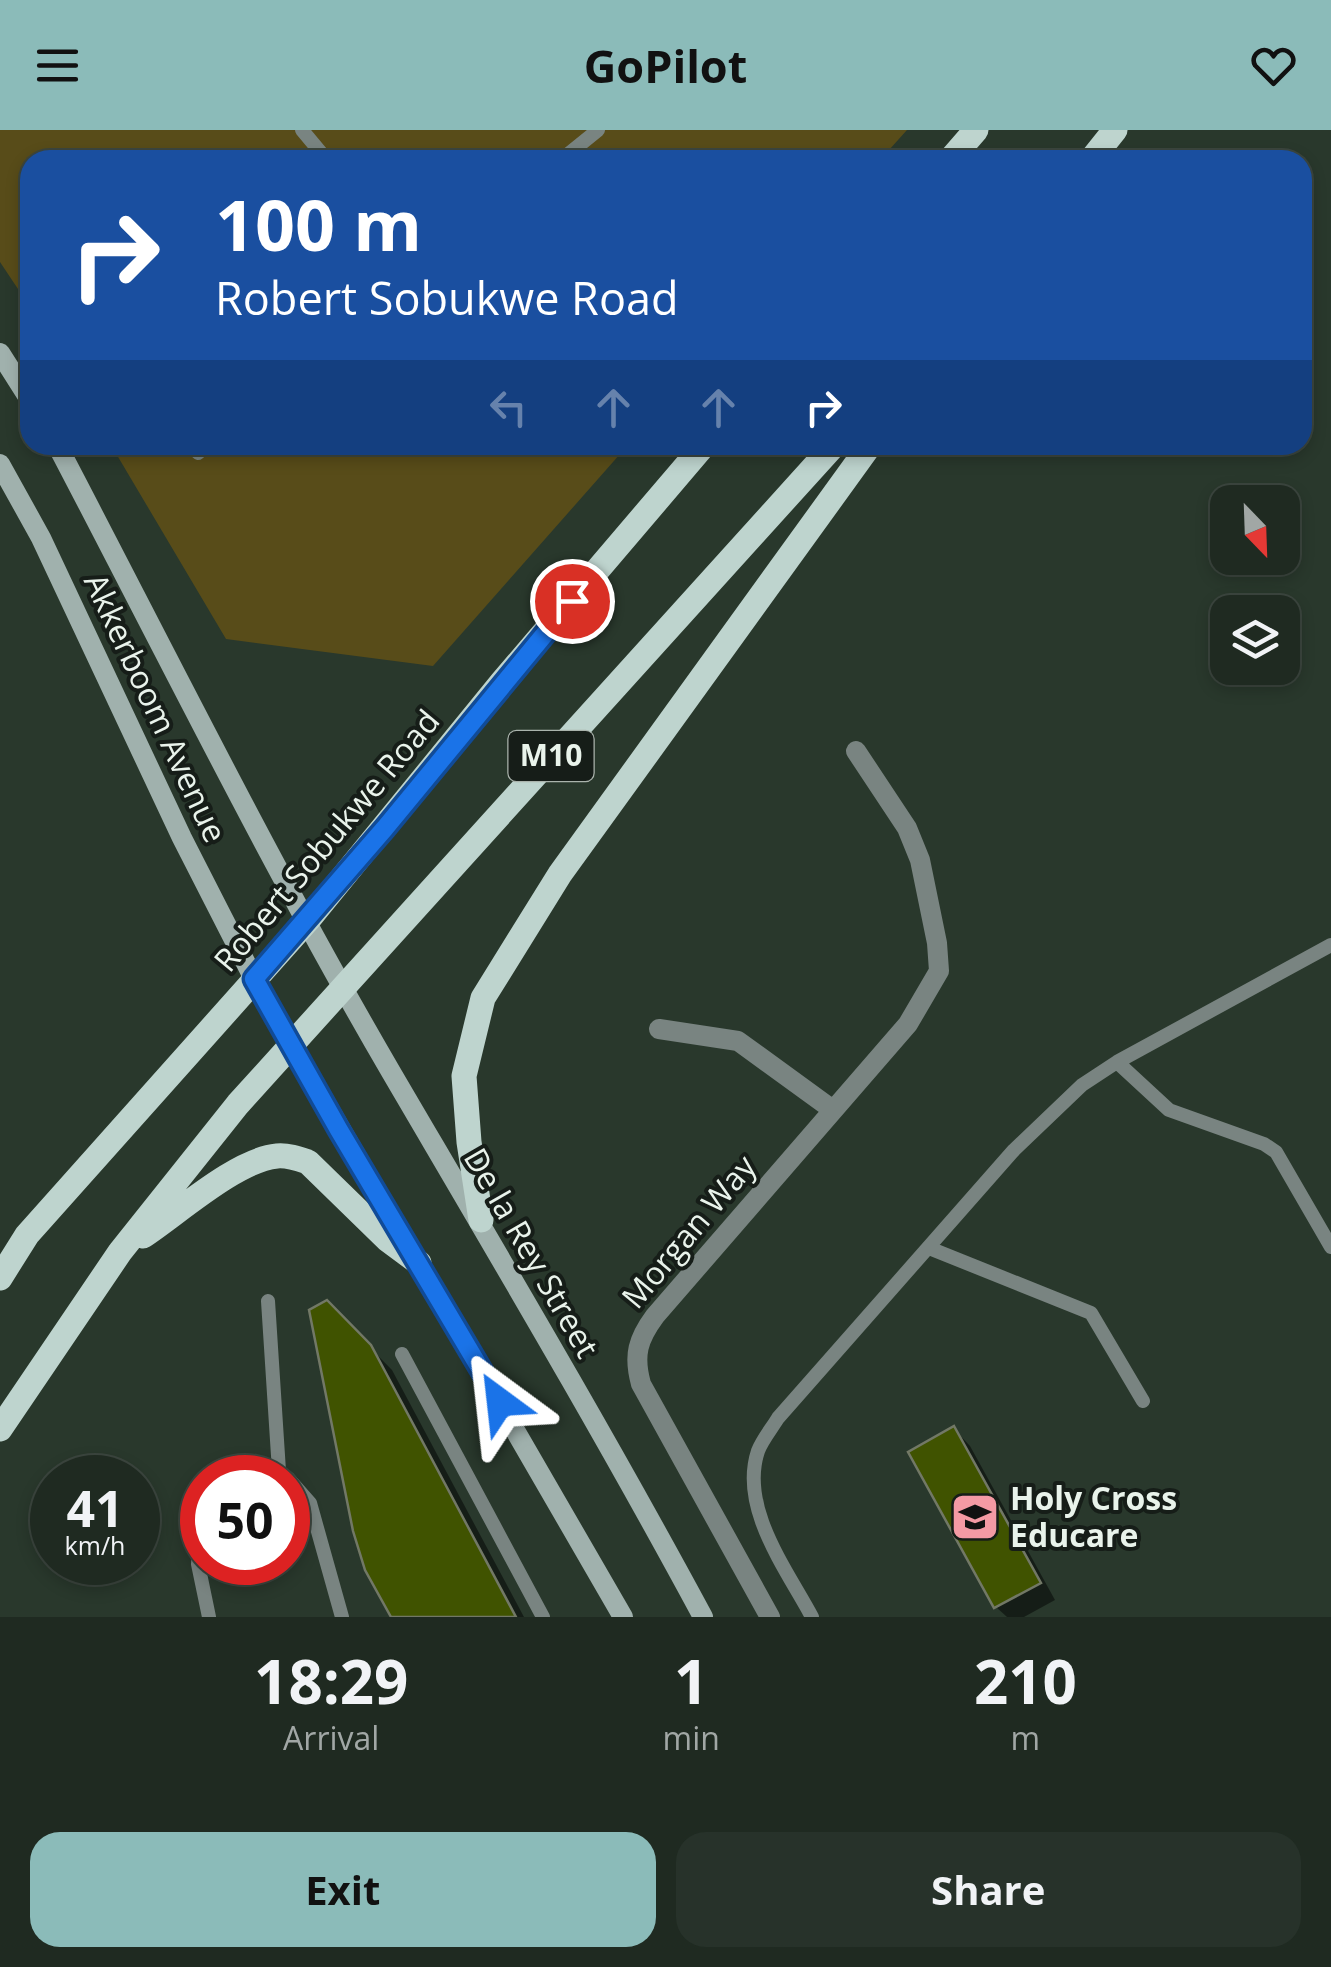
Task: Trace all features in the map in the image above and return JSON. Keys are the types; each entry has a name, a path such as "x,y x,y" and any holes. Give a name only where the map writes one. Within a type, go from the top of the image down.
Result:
{"main road":[{"path":"959,150 976,130"},
{"path":"1100,150 1116,130"},
{"path":"0,353 20,384"},
{"name":"Akkerboom Avenue","path":"63,455 263,842 308,920"},
{"name":"Robert Sobukwe Road","path":"0,1278 27,1235 308,920 502,682 695,455"},
{"name":"M10","path":"0,1429 120,1252 238,1104 825,455"},
{"path":"481,1220 464,1076 483,998 560,874 863,455"},
{"name":"Akkerboom Avenue","path":"0,464 41,538 182,838 254,979"},
{"name":"De la Rey Street","path":"308,920 703,1617"},
{"path":"254,979 622,1617"},
{"path":"120,1252 232,1174 277,1156 308,1162 388,1240 419,1263"}],"street":[{"name":"Morgan Way","path":"770,1617 641,1384 637,1349 640,1336 655,1316 908,1024 939,971 938,942 920,860 886,791 856,750"},
{"path":"659,1029 738,1041 833,1110"}],"lane":[{"path":"302,130 319,150"},
{"path":"573,150 598,130"},
{"path":"812,1617 760,1514 754,1474 758,1450 778,1418 1014,1150 1082,1085 1117,1062 1331,946"},
{"path":"1117,1062 1169,1110 1264,1144 1276,1152 1331,1248"},
{"path":"929,1248 1091,1313 1143,1401"},
{"path":"268,1301 282,1455"},
{"path":"402,1354 543,1617"},
{"path":"310,1503 342,1617"},
{"path":"202,1585 209,1617"}],"shaded area":[{"path":"0,130 907,130 889,150 20,150 20,292 0,262"},
{"path":"117,455 619,455 433,666 226,639"}],"building":[{"path":"327,1300 371,1345 516,1617 391,1617 365,1570 353,1531 309,1310"},
{"name":"Holy Cross Educare","path":"954,1426 1041,1583 994,1608 908,1452"}],"place":[{"name":"Holy Cross Educare","path":"975,1517"}],"route":[{"path":"500,1402 254,979 308,920 572,601"}]}
